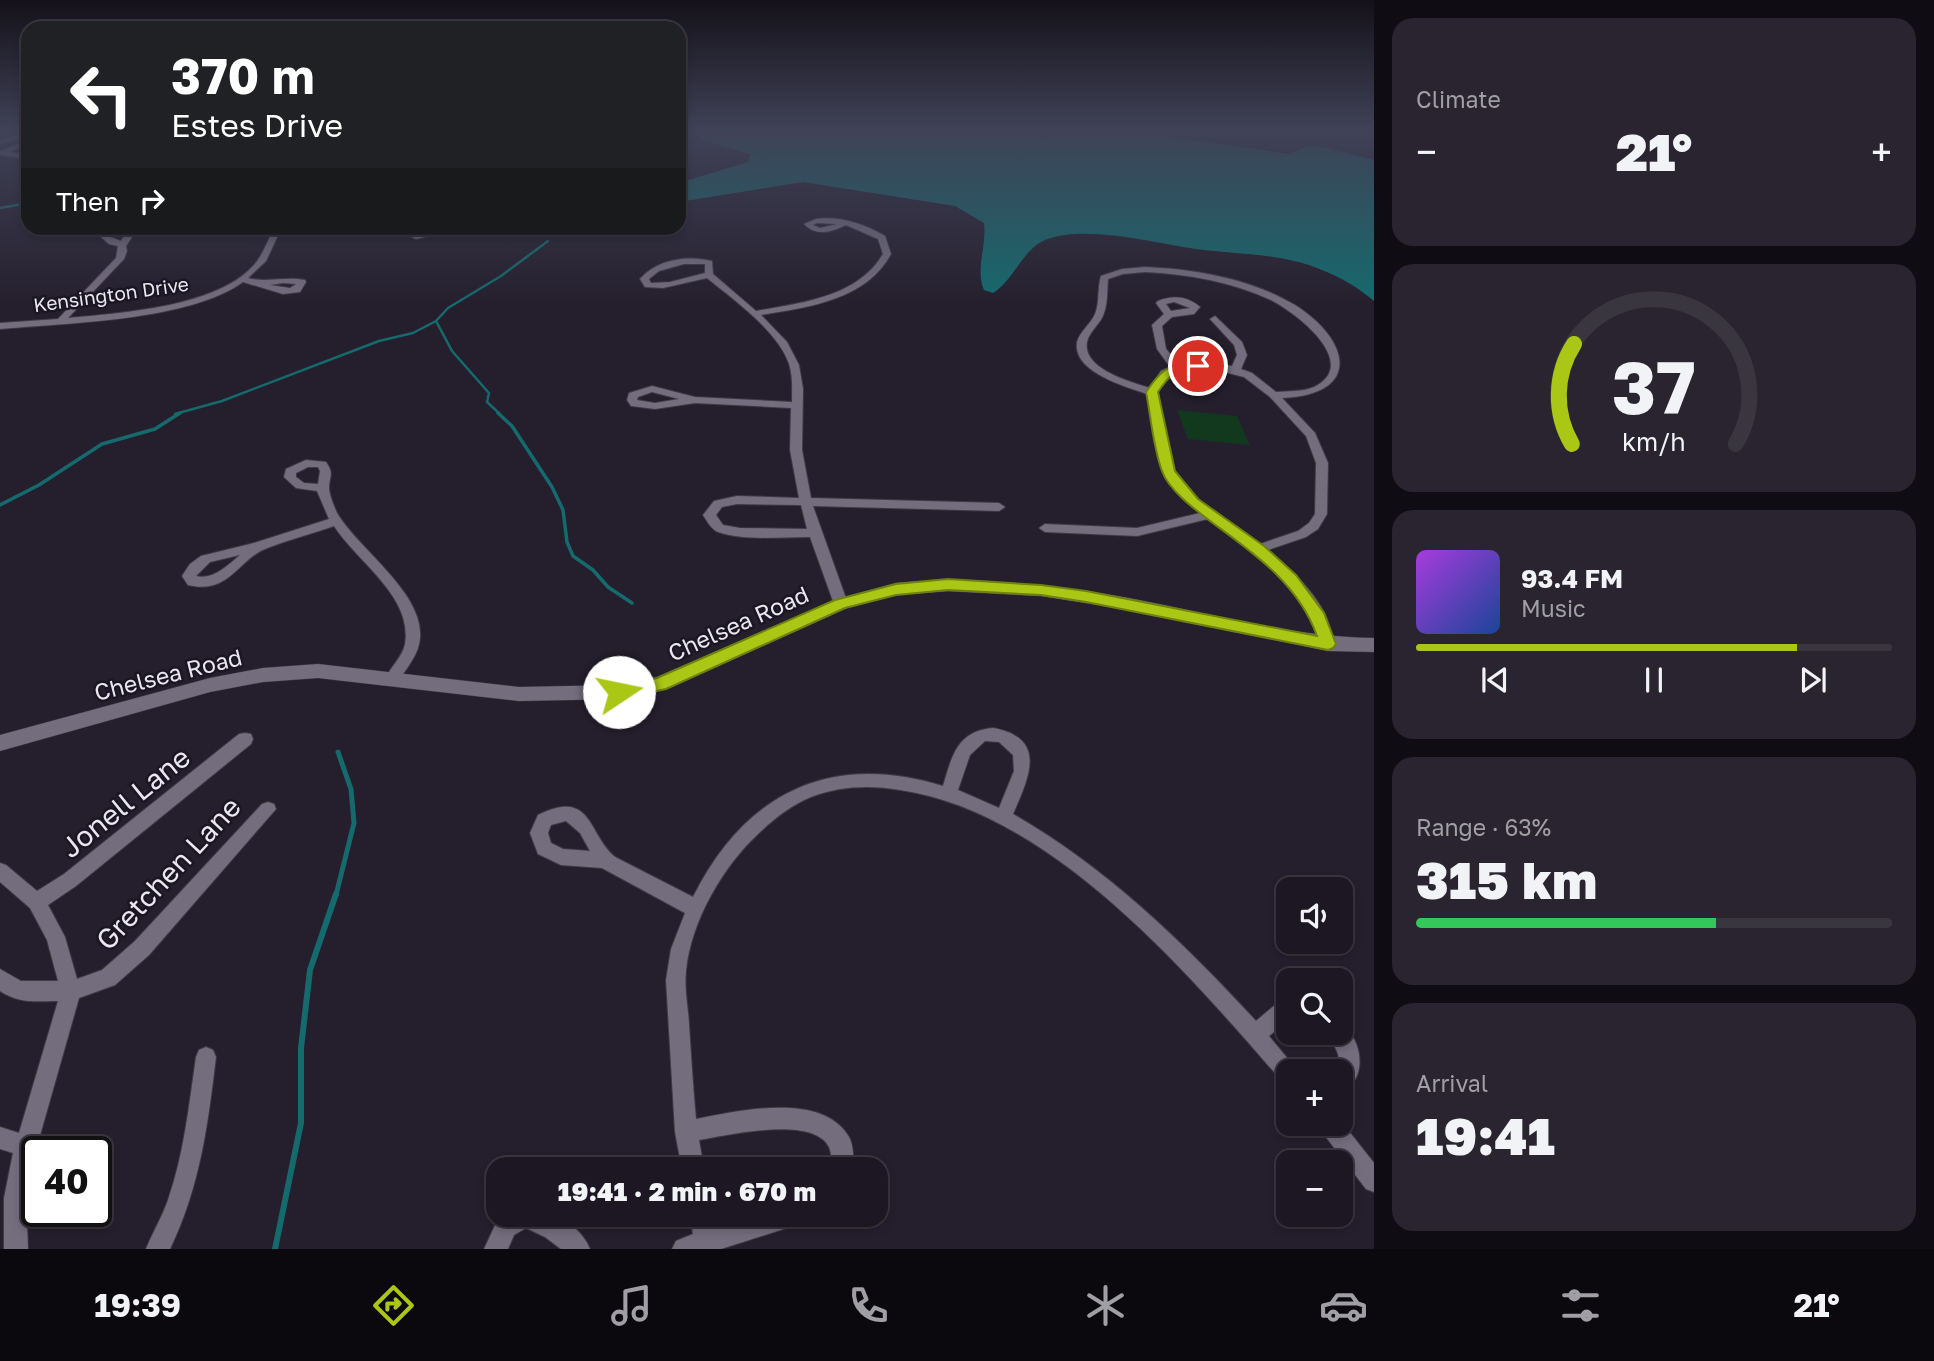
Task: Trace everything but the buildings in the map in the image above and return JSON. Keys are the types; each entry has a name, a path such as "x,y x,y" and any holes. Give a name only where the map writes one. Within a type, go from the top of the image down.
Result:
{"street":[{"path":"753,314 795,307 835,295 872,275 885,260 886,243 876,233 843,224"},
{"name":"Kensington Drive","path":"0,326 145,311 193,303 220,292 255,269 273,235"},
{"path":"62,319 120,258 123,244"},
{"path":"709,275 709,263 689,260 654,271 644,279 648,285 658,286 693,276 709,275 753,314 789,353 796,370 795,448 805,502 812,533 841,604"},
{"path":"1152,392 1098,370 1087,362 1082,352 1082,342 1098,317 1104,278 1111,274 1150,270 1214,280 1273,298 1306,317 1328,342 1335,364 1332,374 1320,387 1310,391 1274,395"},
{"path":"242,279 265,283"},
{"path":"1169,314 1157,325 1157,340 1163,356 1177,368"},
{"path":"1215,319 1239,344 1242,355 1235,370"},
{"path":"1258,549 1302,534 1314,526 1321,514 1322,463 1319,450 1293,413 1248,375 1216,367 1177,368 1165,373 1152,392 1168,472 1180,488 1210,515 1258,549 1291,579 1316,613 1328,644"},
{"path":"695,400 652,389 639,391 633,395 632,400 644,407 695,400 796,405"},
{"path":"322,488 334,522 405,604 414,631 411,647 393,677"},
{"path":"812,533 740,532 719,528 709,515 718,504 727,501 999,507"},
{"path":"1045,528 1137,532 1210,515"},
{"path":"257,547 334,522"},
{"name":"Chelsea Road","path":"0,743 210,685 263,675 318,670 519,694 619,692 660,684 841,604 896,589 948,585 1041,590 1118,602 1328,644 1374,645"},
{"path":"949,793 966,747 985,735 1004,736 1012,740 1018,748 1023,768 1003,817"},
{"name":"Jonell Lane","path":"36,902 70,880 245,740"},
{"path":"691,1157 686,1132 676,972 695,908 730,849 754,823 781,802 822,783 867,779 914,783 949,793 1003,817 1050,846 1124,902 1276,1059"},
{"name":"Gretchen Lane","path":"0,979 18,991 71,991 108,978 142,947 268,809"},
{"path":"604,860 695,908"},
{"path":"0,871 36,902 56,937 71,991 29,1136"},
{"path":"1255,1035 1276,1017"},
{"path":"158,1249 176,1216 192,1164 206,1057"},
{"path":"686,1132 774,1118 797,1118 820,1124 837,1137 845,1157"},
{"path":"1339,1136 1374,1181"},
{"path":"0,1138 21,1144"},
{"path":"16,1249 15,1198 21,1170"},
{"path":"496,1249 506,1227 524,1216 547,1224 568,1237 579,1249"},
{"path":"701,1227 700,1246 755,1227"}],"shaded area":[{"path":"686,188 764,188 686,201"},
{"path":"843,188 1374,188 1374,301 1343,280 1296,261 1102,234 1062,235 1045,240 1030,251 1007,281 993,293 984,290 982,282 984,223 955,206"},
{"path":"1177,410 1237,416 1250,445 1188,439"}],"waterway":[{"path":"0,208 21,204"},
{"path":"436,321 448,308 501,276 548,241"},
{"path":"175,414 222,401 379,341 413,333 436,321"},
{"path":"436,321 452,351 489,393 487,402 500,414"},
{"path":"0,505 39,485 102,444 155,429 180,413"},
{"path":"498,413 512,426 552,487 563,510 567,542 573,556 593,570 608,587 632,603"},
{"path":"336,895 354,823 351,789 338,752"},
{"path":"275,1249 301,1123 301,1048 310,970 336,894"}],"route":[{"path":"619,692 660,684 693,671 841,604 896,589 948,585 1041,590 1118,602 1328,644 1316,613 1291,579 1258,549 1194,502 1168,472 1152,392 1165,373 1177,368 1198,366"}]}
